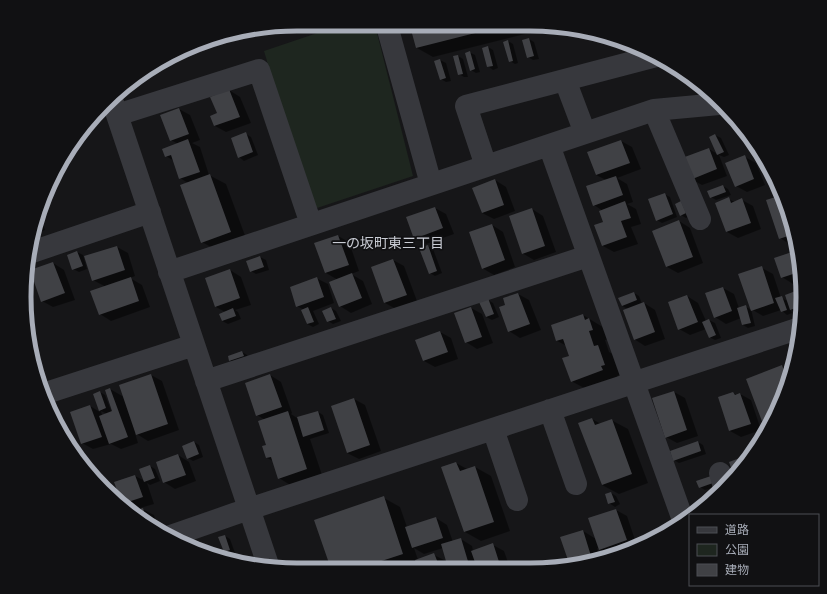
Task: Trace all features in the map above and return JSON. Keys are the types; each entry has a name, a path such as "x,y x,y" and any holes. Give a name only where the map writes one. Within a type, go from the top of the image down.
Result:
{"street":[{"path":"388,31 431,184"},
{"path":"486,166 466,106 648,58"},
{"path":"267,561 114,107 259,70 312,224"},
{"path":"565,80 585,133"},
{"path":"170,272 654,110 713,105"},
{"path":"654,110 700,219"},
{"path":"549,145 681,516"},
{"path":"35,251 150,212"},
{"path":"206,381 588,256"},
{"path":"176,534 794,330"},
{"path":"48,392 194,345"},
{"path":"550,410 576,484"},
{"path":"493,429 517,500"}],"green space":[{"path":"323,31 377,31 413,176 311,210 264,51"}],"building":[{"path":"411,31 483,31 416,48"},
{"path":"529,38 534,56 527,58 522,40"},
{"path":"508,40 513,61 509,62 503,42"},
{"path":"488,46 493,66 487,67 482,48"},
{"path":"470,51 475,69 470,71 465,53"},
{"path":"458,55 463,74 458,75 453,56"},
{"path":"440,59 446,78 440,80 434,61"},
{"path":"229,89 240,117 214,126 210,116 217,113 210,97"},
{"path":"179,108 189,134 170,141 160,115"},
{"path":"246,132 253,152 238,158 231,138"},
{"path":"715,134 724,152 717,155 709,137"},
{"path":"188,139 200,172 179,179 171,155 165,157 162,149"},
{"path":"621,140 630,163 596,175 587,152"},
{"path":"709,148 717,169 690,180 682,158"},
{"path":"745,155 754,179 735,187 725,163"},
{"path":"210,174 231,232 201,243 180,185"},
{"path":"616,176 623,195 593,206 586,186"},
{"path":"495,179 504,205 482,213 472,188"},
{"path":"723,185 726,192 710,198 707,191"},
{"path":"665,193 673,214 656,221 648,199"},
{"path":"729,197 731,203 742,198 751,223 726,232 715,203"},
{"path":"777,197 789,236 779,239 766,200"},
{"path":"625,201 631,218 621,221 627,237 602,246 594,225 603,222 599,211"},
{"path":"681,201 686,213 680,216 675,204"},
{"path":"435,207 443,228 414,239 406,217"},
{"path":"532,208 545,246 522,254 509,216"},
{"path":"679,220 693,257 666,267 652,231"},
{"path":"492,224 505,260 482,269 469,232"},
{"path":"338,235 349,265 325,273 314,243"},
{"path":"428,245 437,271 429,274 419,248"},
{"path":"117,246 125,270 92,281 84,256"},
{"path":"77,251 83,266 72,270 67,255"},
{"path":"792,252 795,280 793,274 781,278 774,258"},
{"path":"260,256 264,267 250,272 246,261"},
{"path":"393,259 407,295 384,303 371,267"},
{"path":"53,262 65,293 41,302 32,276 33,269"},
{"path":"762,266 774,303 751,311 738,274"},
{"path":"230,269 240,298 215,307 205,278"},
{"path":"352,273 362,298 339,307 329,282"},
{"path":"131,277 139,301 99,315 90,291"},
{"path":"317,277 324,297 296,307 290,287"},
{"path":"723,287 732,311 714,318 705,293"},
{"path":"796,291 795,308 790,310 785,295"},
{"path":"634,292 637,300 622,306 618,298"},
{"path":"518,293 530,324 508,332 499,307 505,305 503,298"},
{"path":"687,295 698,322 678,330 668,302"},
{"path":"782,296 787,310 781,312 775,298"},
{"path":"488,298 494,314 486,317 479,302"},
{"path":"644,302 655,332 634,340 623,310"},
{"path":"746,305 751,323 742,325 737,308"},
{"path":"308,307 314,322 307,324 301,310"},
{"path":"331,307 336,319 327,322 322,311"},
{"path":"471,307 482,337 465,343 454,313"},
{"path":"233,308 236,316 222,321 219,314"},
{"path":"583,314 585,320 589,318 593,330 589,331 594,346 598,345 605,365 601,366 603,370 571,382 562,358 569,356 563,339 556,341 551,325"},
{"path":"709,319 716,335 709,338 702,322"},
{"path":"440,331 448,352 423,361 415,340"},
{"path":"242,351 244,356 229,361 228,356"},
{"path":"782,365 785,373 783,381 780,382 781,385 776,399 763,424 746,379"},
{"path":"151,374 168,424 136,435 119,385"},
{"path":"270,374 282,407 256,416 245,383"},
{"path":"110,388 128,437 109,444 99,416 112,411 105,390"},
{"path":"100,391 106,408 99,411 93,394"},
{"path":"674,391 687,430 665,438 652,398"},
{"path":"733,392 735,395 740,393 751,424 729,431 718,397"},
{"path":"354,398 370,445 347,453 331,406"},
{"path":"90,405 102,437 81,444 70,412"},
{"path":"288,411 307,469 278,479 271,457 266,458 262,446 266,445 258,421"},
{"path":"318,411 324,430 303,437 297,417"},
{"path":"592,418 595,425 612,419 632,474 602,485 578,423"},
{"path":"194,441 199,454 187,459 182,446"},
{"path":"698,441 701,451 673,461 670,451"},
{"path":"178,454 186,475 163,483 156,462"},
{"path":"742,457 732,470 729,462"},
{"path":"456,462 460,471 475,466 494,522 464,532 441,467"},
{"path":"150,465 155,478 144,482 139,469"},
{"path":"135,475 143,497 128,502 118,493 114,482"},
{"path":"711,476 713,483 699,488 696,481"},
{"path":"611,492 615,502 608,504 605,494"},
{"path":"384,496 403,554 375,563 329,563 314,520"},
{"path":"143,508 145,515 137,510"},
{"path":"616,509 627,540 599,550 588,518"},
{"path":"436,517 443,538 412,548 405,527"},
{"path":"583,530 591,556 568,560 560,537"},
{"path":"225,535 230,550 224,552 218,537"},
{"path":"461,538 468,563 447,563 441,544"},
{"path":"493,543 499,563 475,563 471,551"},
{"path":"434,553 438,563 416,563 415,560"}],"district":[{"name":"一の坂町東三丁目","path":"388,243"}]}
